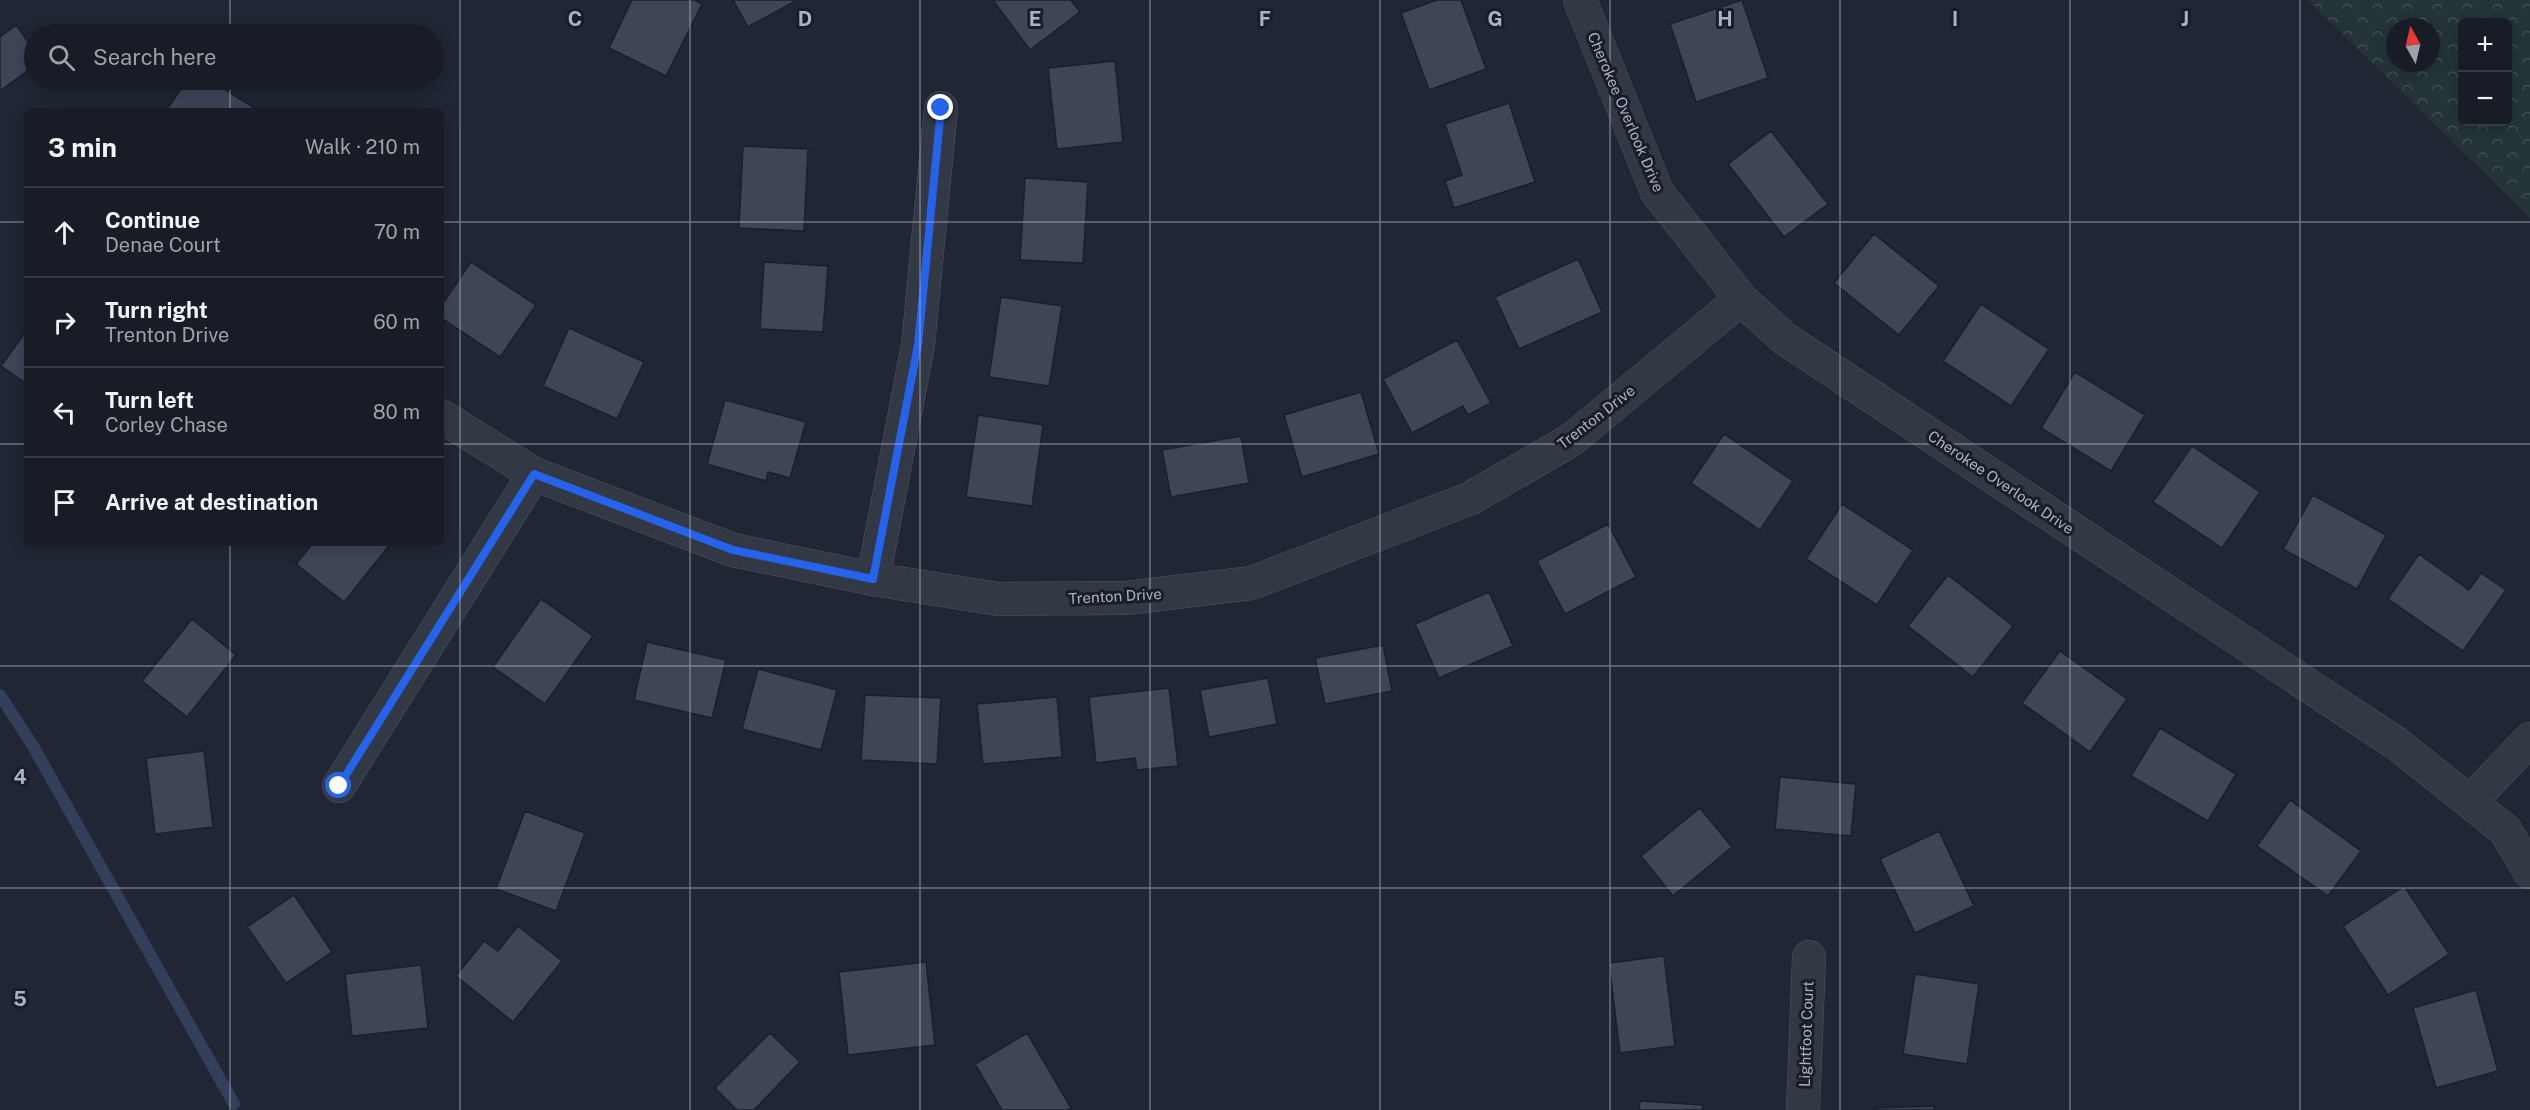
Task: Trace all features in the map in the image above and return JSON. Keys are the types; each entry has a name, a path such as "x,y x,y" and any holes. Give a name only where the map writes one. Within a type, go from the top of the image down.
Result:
{"street":[{"name":"Cherokee Overlook Drive","path":"1580,0 1657,192 1742,299 1785,339 2397,744 2505,830 2530,872"},
{"path":"873,579 918,345 941,108"},
{"name":"Trenton Drive","path":"444,418 534,474 733,550 873,579 998,599 1126,598 1251,583 1481,492 1571,440 1742,299"},
{"path":"339,786 534,474"},
{"path":"2470,802 2530,739"},
{"name":"Lightfoot Court","path":"1803,1110 1809,957"}],"green space":[{"path":"2308,0 2530,0 2530,218"}],"building":[{"path":"632,0 694,0 702,4 666,76 609,48"},
{"path":"733,0 797,0 748,27"},
{"path":"993,0 1071,0 1080,12 1030,50"},
{"path":"1437,0 1461,0 1486,69 1429,90 1401,13"},
{"path":"1742,0 1768,78 1696,102 1670,24"},
{"path":"16,25 24,36 24,73 0,91 0,37"},
{"path":"1115,61 1123,142 1057,149 1048,68"},
{"path":"180,90 226,90 254,108 168,108"},
{"path":"1509,103 1535,182 1454,208 1445,181 1462,175 1445,124"},
{"path":"1771,131 1828,204 1784,237 1728,164"},
{"path":"743,146 808,149 804,231 739,228"},
{"path":"1025,178 1088,182 1083,263 1020,260"},
{"path":"1874,234 1939,286 1899,335 1834,283"},
{"path":"1578,259 1602,312 1519,349 1495,297"},
{"path":"471,262 536,305 500,357 444,320 444,302"},
{"path":"764,262 828,266 823,332 760,329"},
{"path":"1001,297 1062,306 1049,386 989,377"},
{"path":"1981,304 2049,349 2011,406 1943,361"},
{"path":"569,328 644,362 617,419 543,386"},
{"path":"24,334 24,382 1,366"},
{"path":"1457,340 1491,403 1468,415 1463,406 1412,433 1383,379"},
{"path":"2075,372 2145,415 2111,471 2041,428"},
{"path":"1361,392 1379,454 1302,477 1284,415"},
{"path":"725,400 806,422 790,478 768,472 766,481 707,464"},
{"path":"978,415 1043,425 1032,506 966,497"},
{"path":"1724,434 1793,481 1760,530 1691,483"},
{"path":"1241,436 1249,483 1171,497 1162,450"},
{"path":"2192,446 2260,492 2222,548 2153,502"},
{"path":"2313,495 2386,535 2357,589 2283,549"},
{"path":"1842,504 1913,550 1877,605 1806,559"},
{"path":"1608,524 1636,577 1565,614 1537,561"},
{"path":"311,546 389,546 344,602 296,564"},
{"path":"2419,554 2469,590 2481,573 2506,590 2463,651 2388,599"},
{"path":"1948,575 2013,626 1973,677 1908,626"},
{"path":"1489,592 1513,646 1439,678 1415,624"},
{"path":"541,599 593,636 545,704 493,667"},
{"path":"192,619 236,655 187,717 142,681"},
{"path":"647,642 726,660 712,718 634,700"},
{"path":"1383,645 1392,691 1325,704 1315,658"},
{"path":"2060,651 2127,699 2090,752 2022,703"},
{"path":"758,669 837,690 821,750 742,729"},
{"path":"1268,678 1277,724 1209,737 1200,690"},
{"path":"1169,688 1178,766 1137,770 1135,758 1096,763 1089,697"},
{"path":"865,695 941,698 937,764 861,760"},
{"path":"1057,697 1062,757 983,764 977,704"},
{"path":"2160,728 2236,774 2208,821 2131,776"},
{"path":"204,751 213,827 155,834 146,758"},
{"path":"1780,777 1856,784 1851,836 1775,829"},
{"path":"2290,800 2361,851 2328,896 2257,846"},
{"path":"1700,808 1732,847 1673,896 1641,856"},
{"path":"525,811 585,833 556,911 496,889"},
{"path":"1939,831 1974,906 1915,933 1880,859"},
{"path":"2404,886 2449,954 2388,995 2343,926"},
{"path":"294,895 332,952 286,983 247,927"},
{"path":"518,926 562,961 513,1022 456,976 484,941 498,951"},
{"path":"1664,956 1675,1046 1620,1053 1609,963"},
{"path":"926,962 935,1045 848,1055 839,972"},
{"path":"421,965 428,1028 352,1036 345,974"},
{"path":"1915,974 1979,984 1967,1064 1903,1054"},
{"path":"2476,990 2498,1071 2436,1088 2413,1008"},
{"path":"770,1033 800,1062 754,1110 737,1110 715,1088"},
{"path":"1027,1033 1071,1108 1067,1110 1002,1110 975,1064"},
{"path":"1640,1101 1703,1105 1702,1110 1639,1110"},
{"path":"1934,1106 1934,1110 1875,1110 1875,1108"}],"waterway":[{"path":"0,695 33,746 234,1104"}],"route":[{"path":"339,786 534,474 733,550 873,579 918,345 941,108"}]}
